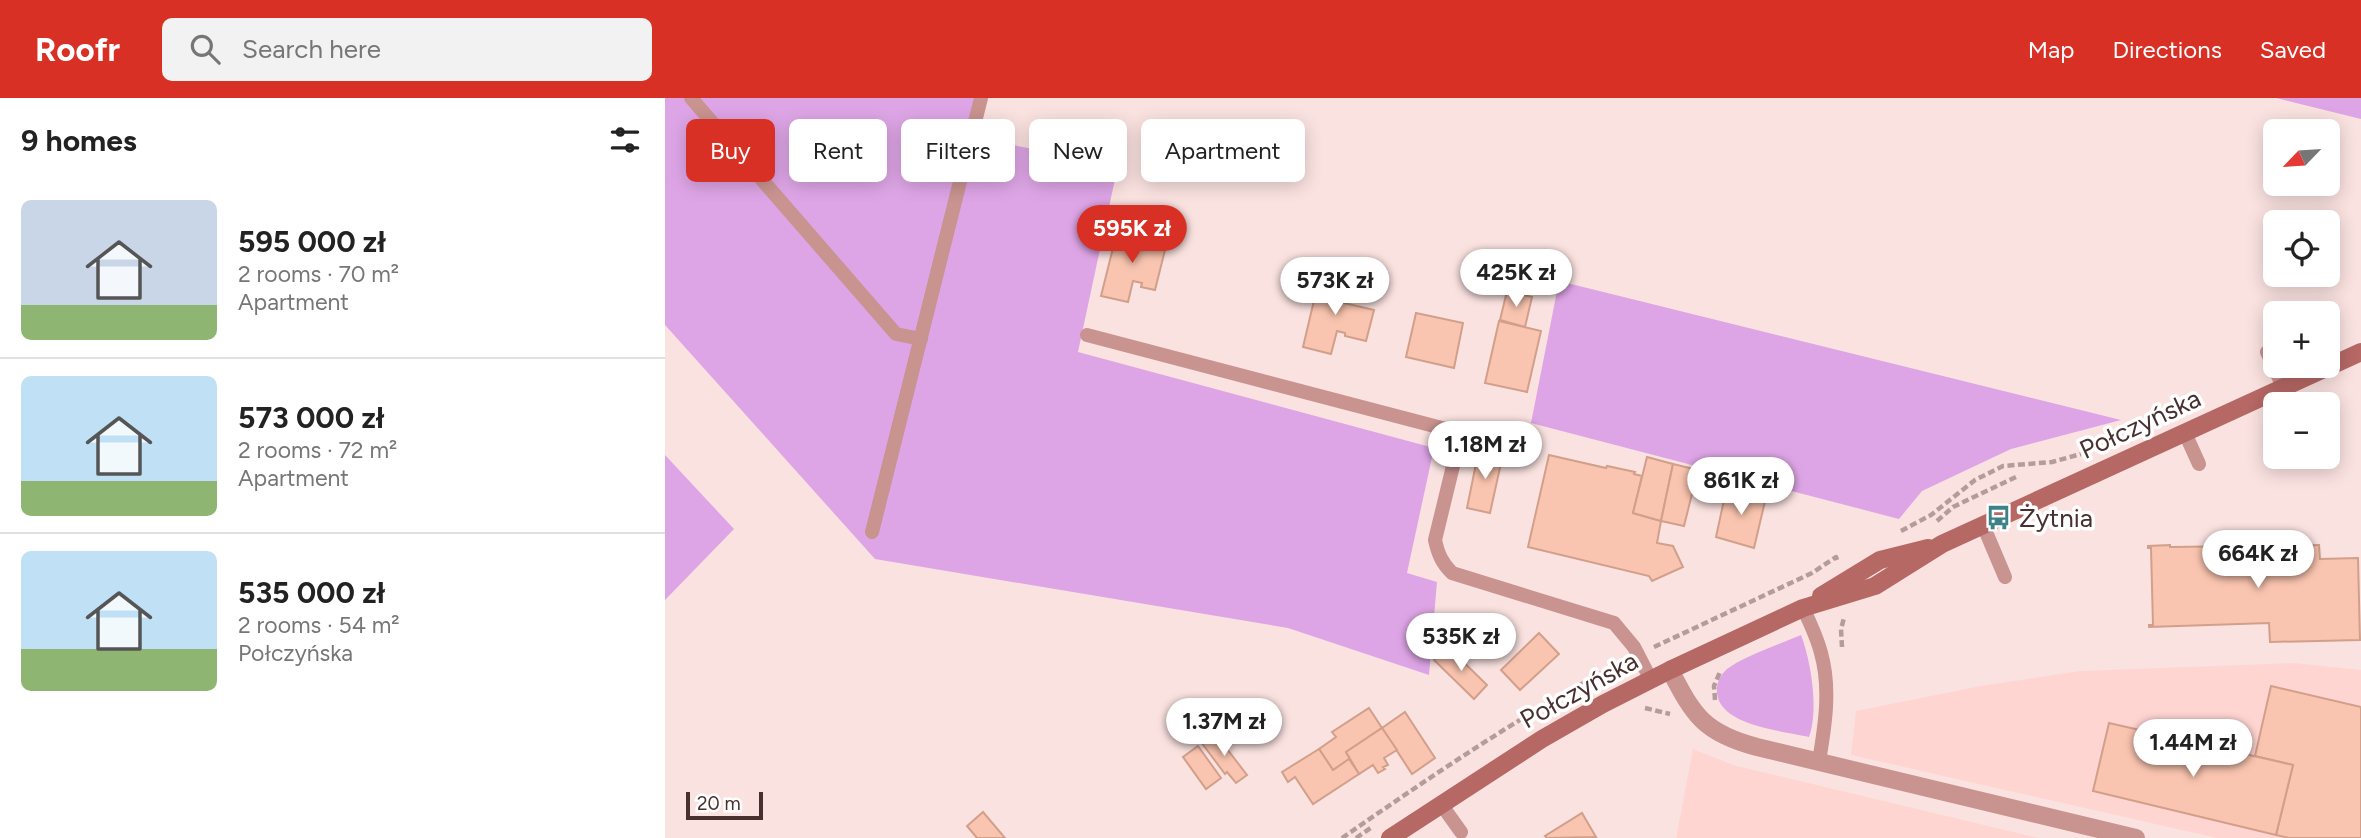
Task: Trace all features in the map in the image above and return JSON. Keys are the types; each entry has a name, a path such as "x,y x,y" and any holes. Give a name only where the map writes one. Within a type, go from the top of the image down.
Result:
{"main road":[{"name":"Połczyńska","path":"1390,838 1542,739 1670,670 1803,608 1882,583 1942,544 2361,352"}],"street":[{"path":"1670,670 1689,705 1703,722 1725,738 2136,838"}],"lane":[{"path":"691,98 896,334 921,339"},
{"path":"873,532 981,98"},
{"path":"1087,335 1461,433 1435,540 1444,565 1452,573 1615,623 1633,647 1651,680"},
{"path":"2279,378 2285,392"},
{"path":"2185,433 2199,464"},
{"path":"1983,525 2005,577"},
{"path":"1803,608 1817,638 1824,666 1825,724 1819,761"},
{"path":"1441,804 1461,832"}],"path":[{"path":"1896,532 1931,515 1975,480 2003,466 2052,462 2083,454"},
{"path":"1933,524 1952,507 2018,476"}],"shaded area":[{"path":"665,98 985,98 980,119 901,119 901,182 1015,182 1015,146 1029,148 1029,182 1114,182 1078,352 1434,448 1407,573 1437,582 1429,675 1288,628 875,559 665,325"},
{"path":"2276,98 2361,98 2361,119"},
{"path":"1559,281 2121,420 2011,449 1922,491 1899,519 1531,423"},
{"path":"665,455 734,529 665,600"},
{"path":"1801,635 1813,686 1812,726 1809,737 1755,725 1729,713 1721,704 1717,693 1720,677 1725,671 1752,655"},
{"path":"2295,663 2361,670 2361,838 2217,838 1851,755 1856,711 1981,686 2080,671"},
{"path":"1693,749 1733,765 2038,838 1676,838"}],"building":[{"path":"1118,228 1149,236 1147,246 1165,250 1155,290 1141,287 1142,283 1133,281 1128,302 1101,296"},
{"path":"1320,275 1348,282 1344,303 1374,310 1366,341 1345,336 1345,333 1337,331 1331,354 1303,347"},
{"path":"1507,291 1532,297 1525,327 1500,320"},
{"path":"1416,313 1463,323 1454,368 1406,357"},
{"path":"1499,321 1541,331 1527,392 1485,383"},
{"path":"1479,449 1503,454 1490,513 1467,508"},
{"path":"1549,455 1635,472 1634,474 1642,476 1633,513 1661,521 1657,543 1673,546 1683,567 1652,581 1649,576 1528,547"},
{"path":"1647,457 1673,464 1661,521 1633,513"},
{"path":"1673,464 1698,470 1684,526 1661,521"},
{"path":"1727,486 1766,497 1754,548 1716,537"},
{"path":"2319,545 2320,559 2358,558 2360,640 2270,642 2269,623 2149,627 2153,625 2151,548 2148,546"},
{"path":"1539,633 1559,654 1520,690 1501,670"},
{"path":"1447,646 1487,685 1474,699 1434,660"},
{"path":"2271,686 2361,707 2361,838 2289,838 2276,835 2293,765 2255,756"},
{"path":"1369,708 1382,728 1346,752 1350,759 1333,770 1319,749 1336,737 1332,732"},
{"path":"1405,712 1435,758 1412,774 1382,728"},
{"path":"2109,723 2293,765 2276,835 2093,791"},
{"path":"1382,728 1397,750 1384,758 1388,765 1383,767 1385,769 1378,773 1373,765 1359,774 1346,752"},
{"path":"1214,732 1247,775 1236,783 1227,772 1225,774 1201,742"},
{"path":"1198,746 1221,778 1206,789 1183,757"},
{"path":"1319,749 1333,770 1349,759 1359,774 1313,804 1295,777 1288,782 1282,772"},
{"path":"983,812 1005,838 977,838 967,826"},
{"path":"1582,813 1596,837 1545,836"}],"place":[{"name":"Żytnia","path":"1999,518"}]}
